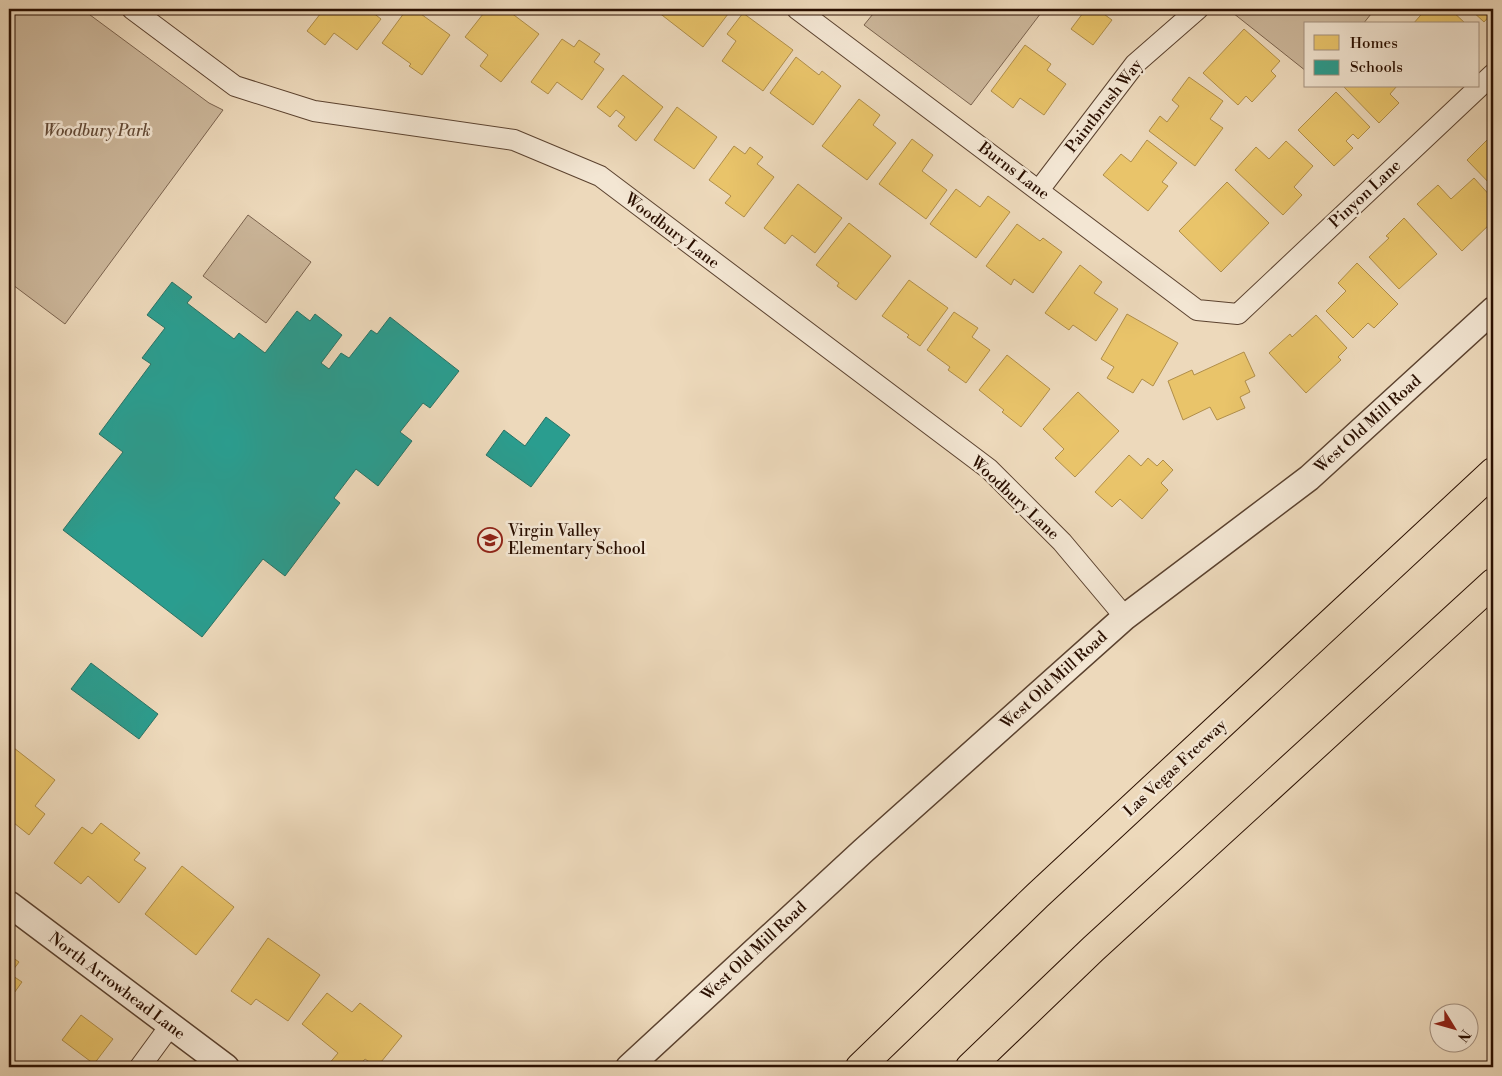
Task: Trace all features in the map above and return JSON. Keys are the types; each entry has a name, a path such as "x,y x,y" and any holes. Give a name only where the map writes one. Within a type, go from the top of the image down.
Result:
{"highway":[{"name":"Las Vegas Freeway","path":"860,1067 1038,896 1493,472"},
{"path":"970,1067 1093,949 1493,583"}],"street":[{"name":"Woodbury Lane","path":"132,9 235,86 314,111 514,140 600,176 989,469 1062,542 1125,617"},
{"name":"Burns Lane","path":"797,9 1197,310 1238,314"},
{"name":"Paintbrush Way","path":"1039,190 1134,64 1198,9"},
{"name":"Pinyon Lane","path":"1480,86 1493,74"},
{"name":"Pinyon Lane","path":"1238,314 1478,88"},
{"name":"West Old Mill Road","path":"629,1067 863,851 1125,617 1309,478 1493,310"},
{"name":"North Arrowhead Lane","path":"9,904 226,1067"},
{"path":"140,1067 170,1026"}],"green space":[{"name":"Woodbury Park","path":"9,9 82,9 209,103 223,110 65,324 9,282"},
{"path":"877,9 1044,9 971,105 864,25"},
{"path":"1236,9 1375,9 1365,22 1304,22 1304,69 1233,13"},
{"path":"248,215 311,262 266,323 203,276"}],"building: Homes":[{"path":"324,9 374,9 372,12 381,19 357,50 334,33 325,45 307,31"},
{"path":"407,9 414,9 450,35 422,75 409,66 411,64 382,43"},
{"path":"487,9 506,9 539,34 501,82 480,66 488,55 465,37"},
{"path":"661,9 721,9 728,14 703,47 658,12"},
{"path":"1086,9 1097,9 1112,20 1093,45 1071,29"},
{"path":"1426,9 1450,9 1464,22 1415,22"},
{"path":"1470,9 1493,9 1493,12 1484,22"},
{"path":"743,13 793,50 763,91 722,61 736,41 727,34"},
{"path":"1244,29 1280,61 1271,71 1276,76 1252,102 1246,96 1238,105 1203,73"},
{"path":"562,39 574,47 579,40 600,54 594,62 604,69 582,100 557,82 548,94 531,82"},
{"path":"1025,45 1051,64 1047,70 1066,84 1044,115 1020,98 1013,108 991,91"},
{"path":"796,57 819,75 822,71 841,86 813,125 770,93"},
{"path":"623,75 663,107 636,141 618,126 625,117 616,110 610,117 597,107"},
{"path":"1189,77 1223,101 1210,119 1223,128 1195,166 1149,131 1160,116 1167,122 1179,106 1172,100"},
{"path":"1345,88 1395,88 1390,94 1399,103 1379,123"},
{"path":"1336,92 1370,127 1358,139 1353,134 1346,141 1353,148 1334,166 1298,130"},
{"path":"859,99 880,115 873,125 896,143 867,180 822,146"},
{"path":"677,107 717,137 694,169 654,140"},
{"path":"1493,134 1493,187 1467,160"},
{"path":"912,139 933,155 922,171 947,190 926,219 879,184"},
{"path":"1147,140 1177,163 1162,182 1168,186 1148,211 1103,175 1121,154 1131,162"},
{"path":"1286,141 1313,166 1294,187 1302,195 1283,215 1235,170 1256,147 1269,159"},
{"path":"734,146 745,154 750,147 763,157 757,164 774,177 744,217 725,203 731,196 709,180"},
{"path":"1474,178 1493,199 1493,221 1462,251 1417,204 1438,185 1451,199"},
{"path":"1227,182 1269,223 1221,272 1179,231"},
{"path":"798,184 842,218 815,253 792,235 785,244 764,228"},
{"path":"956,189 980,207 988,196 1010,212 976,258 930,224"},
{"path":"1404,218 1437,254 1399,289 1369,257 1389,238 1386,236"},
{"path":"849,223 891,256 856,300 837,286 839,283 816,265"},
{"path":"1017,224 1040,241 1043,238 1062,252 1033,293 1014,279 1011,285 986,266"},
{"path":"1357,263 1398,304 1374,328 1368,323 1353,338 1326,311 1346,291 1338,283"},
{"path":"1080,265 1102,282 1094,293 1118,309 1096,341 1073,325 1069,330 1045,313"},
{"path":"909,280 948,308 920,346 907,337 909,335 882,316"},
{"path":"954,312 978,328 972,337 990,350 966,383 948,370 950,367 927,350"},
{"path":"1127,314 1178,343 1153,386 1142,379 1133,393 1107,378 1114,367 1101,359"},
{"path":"1316,315 1347,348 1338,357 1341,360 1306,393 1269,353 1290,334 1292,337"},
{"path":"1244,352 1255,376 1245,381 1250,392 1240,397 1245,408 1217,420 1210,407 1183,420 1168,381 1192,370 1194,375"},
{"path":"1007,355 1050,389 1021,427 1002,412 1004,410 979,390"},
{"path":"1078,392 1119,431 1075,477 1055,458 1064,449 1043,429"},
{"path":"1129,455 1141,466 1148,458 1157,466 1163,460 1173,470 1161,483 1168,490 1142,519 1120,499 1112,507 1095,492"},
{"path":"14,748 55,780 35,806 45,814 29,835 9,819 9,755"},
{"path":"101,823 140,853 134,860 146,868 119,903 88,876 81,884 54,863 82,827 92,834"},
{"path":"182,866 234,907 196,955 145,914"},
{"path":"268,938 320,975 288,1021 256,999 251,1005 231,991"},
{"path":"9,955 19,962 10,974 22,982 9,1000"},
{"path":"327,993 352,1012 360,1003 402,1036 377,1067 365,1059 358,1067 332,1067 328,1065 338,1053 302,1024"},
{"path":"81,1015 113,1039 94,1064 62,1040"},
{"path":"407,1061 416,1067 402,1067"}],"building: Schools":[{"path":"172,282 192,297 187,303 234,339 239,333 265,353 297,311 310,321 315,314 342,335 321,363 329,369 341,353 349,358 371,330 377,334 390,317 459,371 430,408 423,403 400,432 412,441 378,486 356,469 334,498 340,503 285,576 263,559 202,637 63,530 123,452 99,434 151,364 142,358 165,328 147,315"},
{"path":"546,417 570,435 531,487 486,455 504,430 525,446"},
{"path":"91,663 158,714 139,739 71,689"}],"place":[{"name":"Virgin Valley Elementary School","path":"490,540"}]}
